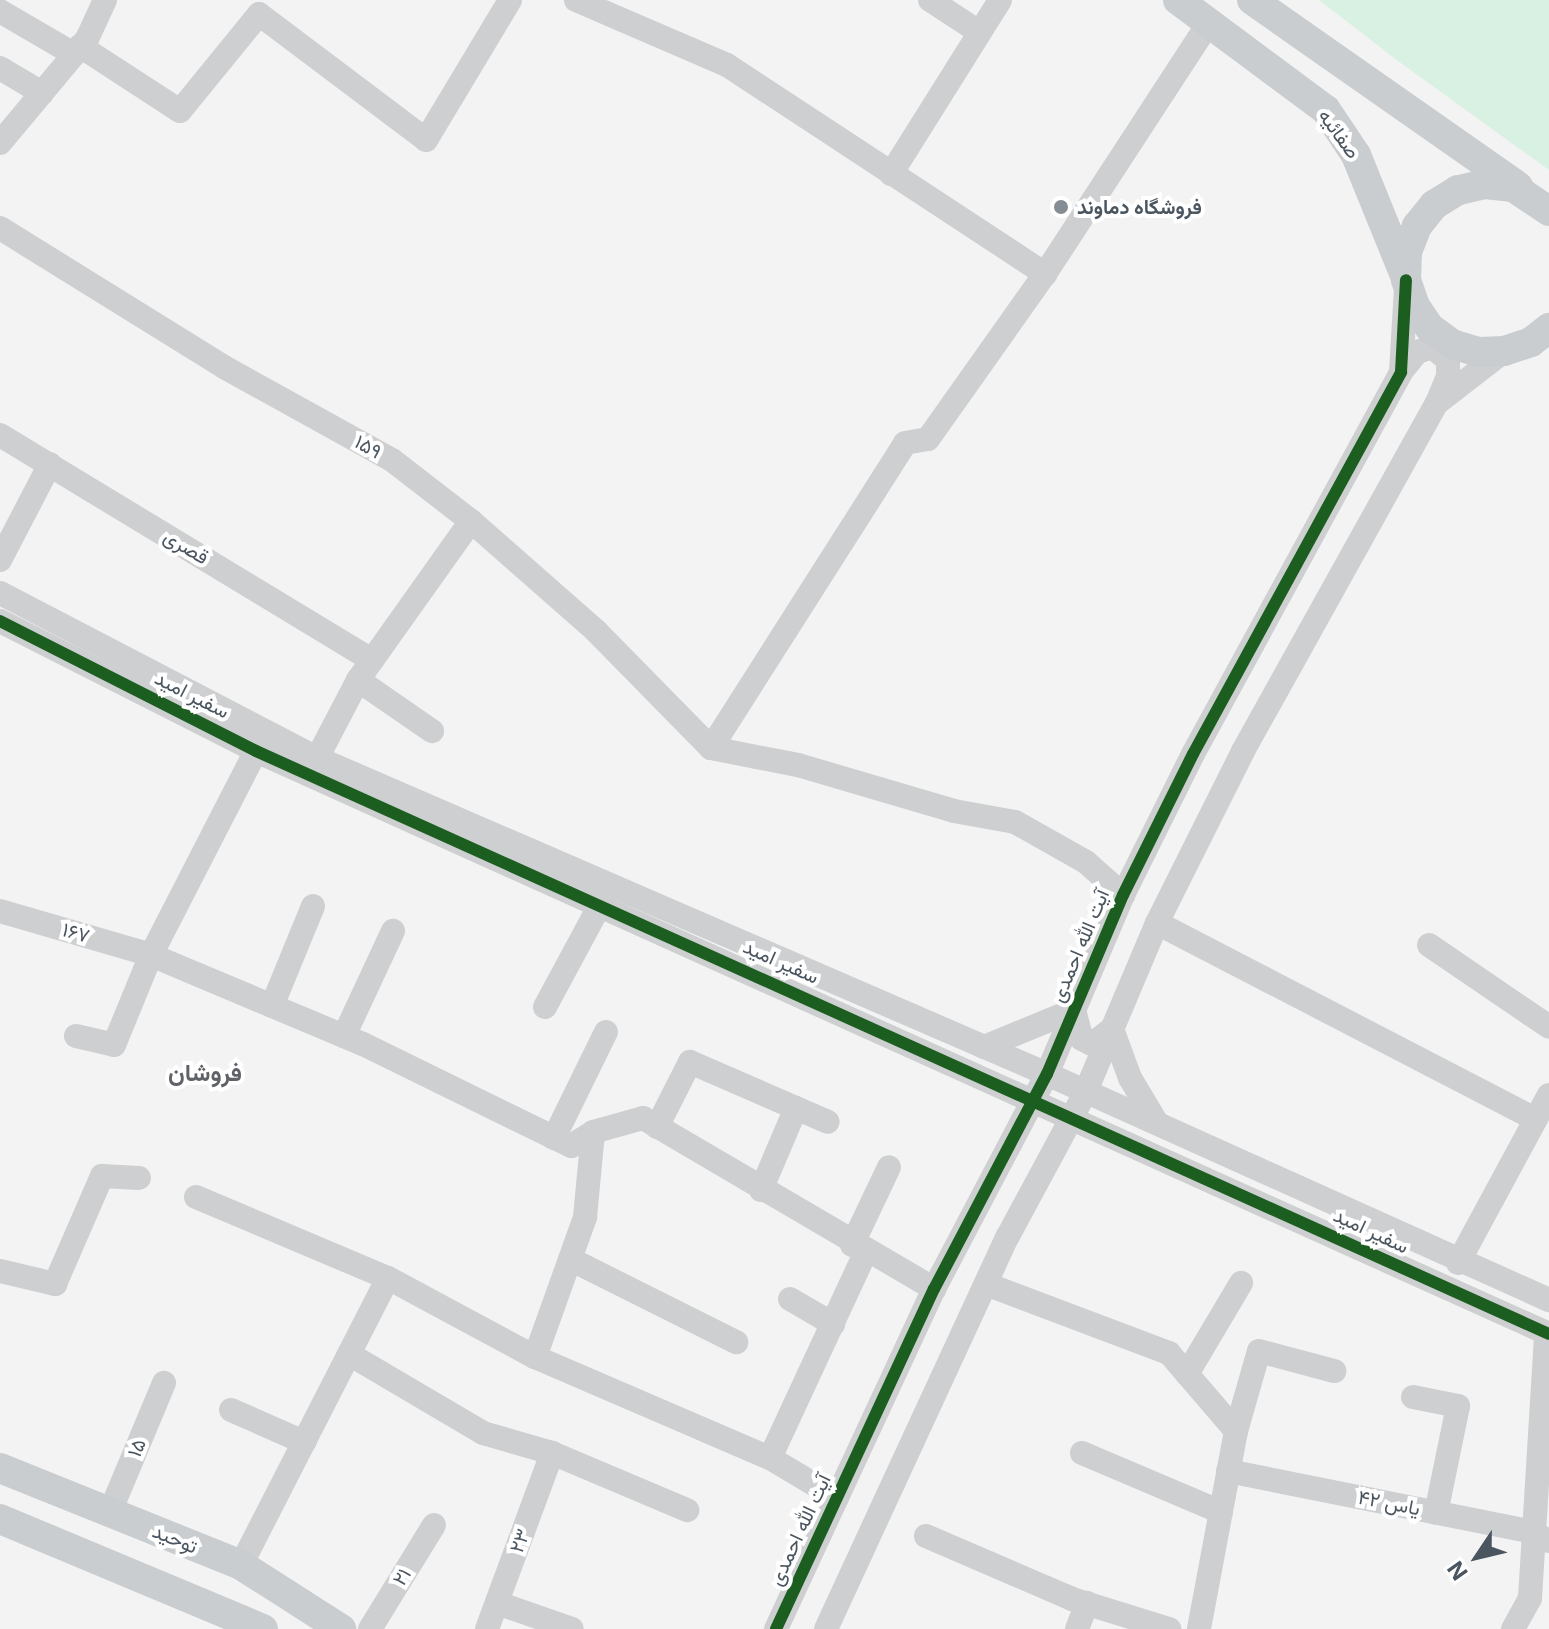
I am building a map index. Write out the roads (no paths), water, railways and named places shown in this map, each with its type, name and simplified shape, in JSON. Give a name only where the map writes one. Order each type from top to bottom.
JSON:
[{"type":"main road","name":"صفائیه","points":[[1178,0],[1326,110],[1356,155],[1415,306],[1441,336],[1478,352],[1504,351]]},
{"type":"main road","points":[[1252,0],[1545,206]]},
{"type":"main road","points":[[1406,280],[1407,252],[1417,226],[1434,205],[1458,190],[1485,184],[1513,187],[1545,206]]},
{"type":"main road","points":[[1504,351],[1531,342],[1549,328]]},
{"type":"main road","points":[[1504,351],[1549,343]]},
{"type":"main road","name":"توحید","points":[[0,1468],[241,1565],[341,1629]]},
{"type":"main road","points":[[0,1519],[263,1629]]},
{"type":"street","points":[[0,143],[77,50],[105,0]]},
{"type":"street","points":[[0,11],[77,50],[180,111],[259,14],[426,140],[510,0]]},
{"type":"street","points":[[576,0],[727,65],[1045,274]]},
{"type":"street","points":[[930,0],[979,32]]},
{"type":"street","points":[[891,174],[1000,0]]},
{"type":"street","points":[[1123,895],[1086,862],[1015,822],[954,811],[798,765],[711,748],[905,443],[928,439],[1045,274],[1208,24]]},
{"type":"street","points":[[0,68],[42,93]]},
{"type":"street","name":"۱۵۹","points":[[0,228],[224,367],[392,460],[471,521],[596,631],[711,748]]},
{"type":"street","name":"آیت الله احمدی","points":[[776,1629],[934,1289],[1047,1074],[1123,895],[1193,754],[1401,372],[1406,280]]},
{"type":"street","points":[[826,1629],[1008,1236],[1086,1091],[1157,923],[1243,751],[1437,403],[1448,376],[1448,360],[1432,347],[1417,352],[1401,372]]},
{"type":"street","points":[[1437,403],[1504,351]]},
{"type":"street","name":"قصری","points":[[0,435],[50,464],[365,670],[432,731]]},
{"type":"street","points":[[0,560],[50,464]]},
{"type":"street","points":[[313,766],[365,670],[471,521]]},
{"type":"street","name":"سفیر امید","points":[[0,593],[261,742]]},
{"type":"street","name":"سفیر امید","points":[[0,621],[601,903],[1035,1098],[1547,1334]]},
{"type":"street","points":[[76,1036],[114,1045],[151,955],[261,742]]},
{"type":"street","name":"سفیر امید","points":[[313,766],[1047,1074],[1458,1263],[1549,1300]]},
{"type":"street","points":[[545,1007],[601,903]]},
{"type":"street","points":[[272,1006],[313,906]]},
{"type":"street","name":"۱۶۷","points":[[0,911],[151,955],[344,1036],[554,1138]]},
{"type":"street","points":[[1157,923],[1535,1119]]},
{"type":"street","points":[[344,1036],[393,931]]},
{"type":"street","points":[[1429,945],[1549,1027]]},
{"type":"street","points":[[984,1047],[1074,1010],[1082,1039],[1092,1044],[1112,1029]]},
{"type":"street","points":[[1112,1029],[1130,1078],[1167,1130],[1163,1157]]},
{"type":"street","points":[[606,1032],[554,1138],[571,1146],[593,1132],[643,1118],[859,1249],[934,1289]]},
{"type":"street","points":[[657,1127],[690,1062],[828,1122]]},
{"type":"street","points":[[1458,1263],[1549,1095]]},
{"type":"street","points":[[761,1190],[796,1108]]},
{"type":"street","points":[[535,1357],[585,1217],[593,1132]]},
{"type":"street","points":[[770,1458],[833,1324],[889,1167]]},
{"type":"street","points":[[0,1271],[55,1284],[102,1176],[139,1178]]},
{"type":"street","points":[[196,1197],[388,1278],[535,1357],[770,1458],[837,1498]]},
{"type":"street","points":[[967,1225],[977,1214],[993,1213],[1004,1219],[1008,1236]]},
{"type":"street","points":[[570,1259],[736,1342]]},
{"type":"street","points":[[241,1565],[388,1278]]},
{"type":"street","points":[[1187,1374],[1241,1283]]},
{"type":"street","points":[[986,1284],[1169,1353],[1236,1431]]},
{"type":"street","points":[[790,1299],[833,1324]]},
{"type":"street","points":[[1513,1629],[1530,1598],[1541,1536],[1547,1334]]},
{"type":"street","points":[[1199,1629],[1236,1431],[1259,1351],[1334,1371]]},
{"type":"street","points":[[349,1354],[483,1433],[552,1453],[687,1510]]},
{"type":"street","name":"۱۵","points":[[110,1512],[164,1383]]},
{"type":"street","points":[[1413,1397],[1458,1406],[1436,1513]]},
{"type":"street","points":[[231,1410],[304,1442]]},
{"type":"street","name":"۲۳","points":[[487,1629],[552,1453]]},
{"type":"street","points":[[1082,1453],[1221,1512]]},
{"type":"street","name":"یاس ۴۲","points":[[1228,1471],[1541,1536]]},
{"type":"street","name":"۲۱","points":[[370,1629],[434,1525]]},
{"type":"street","points":[[926,1536],[1087,1603],[1169,1629]]},
{"type":"street","points":[[497,1603],[572,1629]]},
{"type":"street","points":[[1077,1629],[1087,1603]]},
{"type":"place","name":"فروشگاه دماوند","points":[[1061,207]]},
{"type":"district","name":"فروشان","points":[[205,1073]]}]
